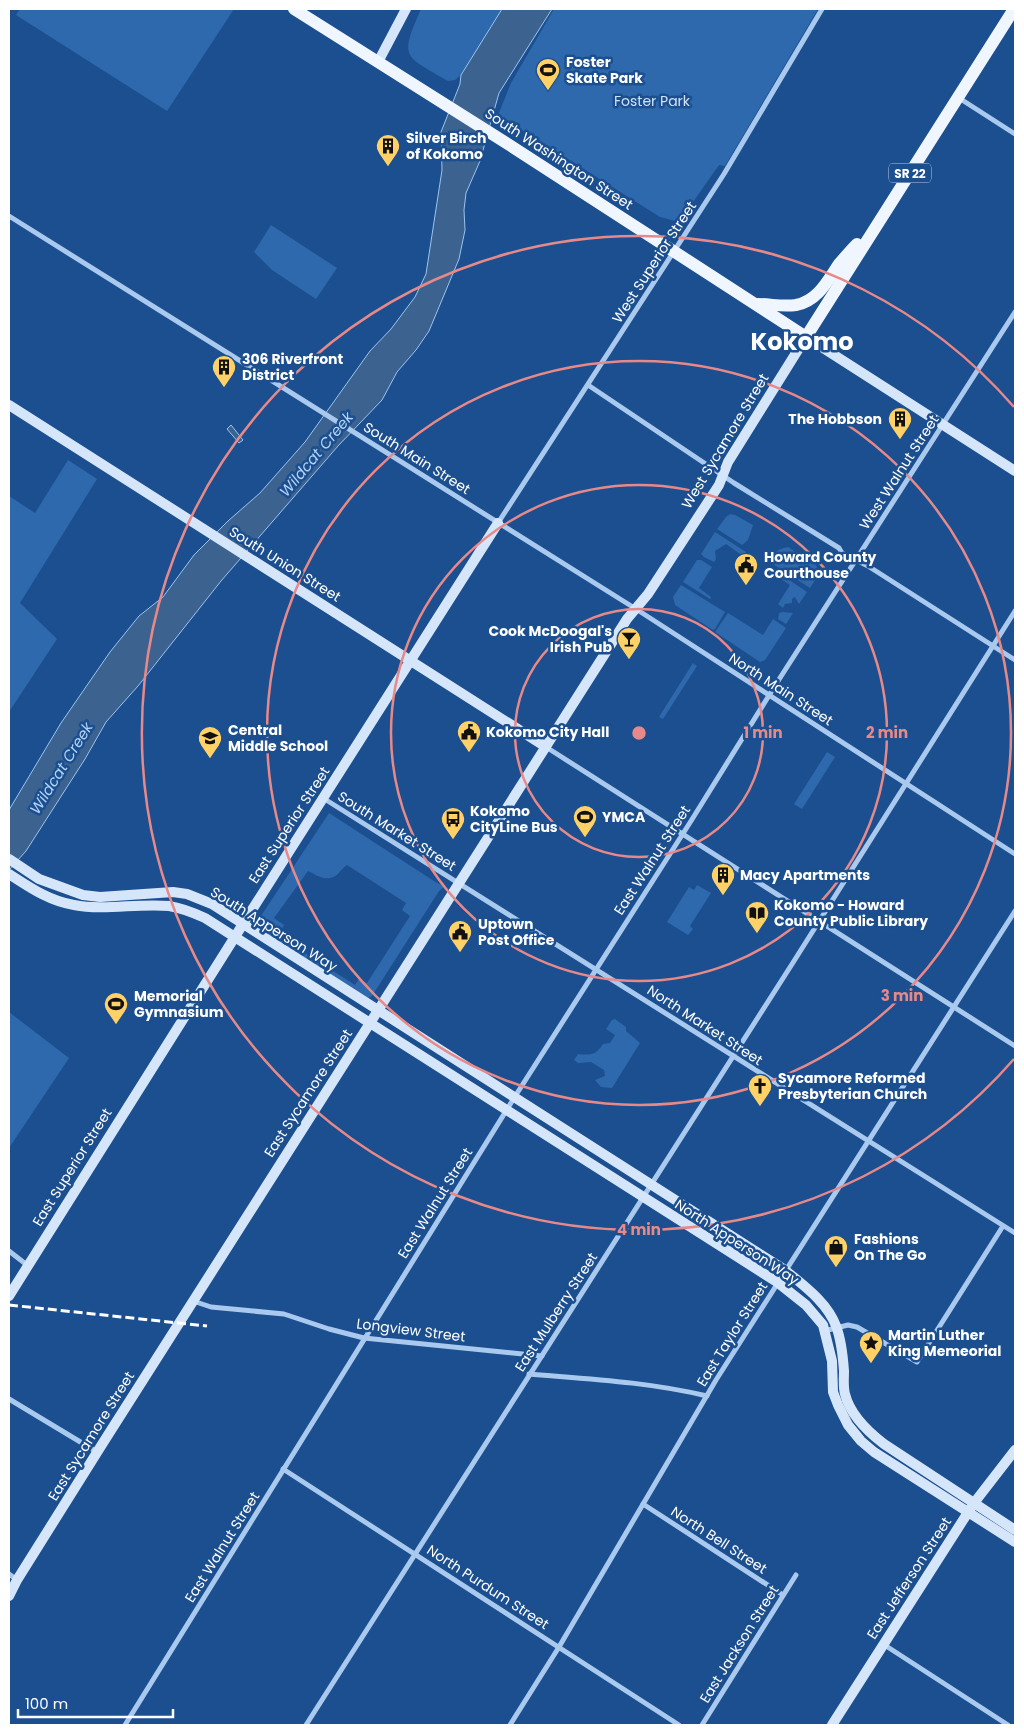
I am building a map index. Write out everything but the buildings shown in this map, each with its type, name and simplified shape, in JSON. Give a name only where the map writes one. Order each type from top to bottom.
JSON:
[{"type":"main road","name":"South Washington Street","points":[[294,9],[427,92],[806,337]]},
{"type":"main road","points":[[378,62],[406,9]]},
{"type":"main road","name":"West Sycamore Street","points":[[636,609],[648,594],[719,485],[722,474],[738,446],[1014,9]]},
{"type":"main road","points":[[755,304],[788,306],[802,304],[811,299],[822,288],[840,263],[881,218]]},
{"type":"main road","points":[[806,337],[1015,471]]},
{"type":"main road","name":"South Union Street","points":[[9,405],[546,747]]},
{"type":"main road","name":"East Superior Street","points":[[9,1296],[498,523]]},
{"type":"main road","name":"East Sycamore Street","points":[[9,1596],[13,1577],[97,1452],[458,883],[627,619],[636,609]]},
{"type":"main road","name":"South Apperson Way","points":[[9,859],[39,878],[88,896],[100,897],[172,892],[187,894],[212,904],[377,1010]]},
{"type":"main road","name":"South Apperson Way","points":[[9,874],[54,900],[74,906],[169,906],[205,918],[369,1023]]},
{"type":"main road","name":"North Apperson Way","points":[[377,1010],[785,1270],[814,1294],[837,1326],[844,1360],[845,1394],[855,1416],[861,1424],[867,1431],[1015,1542]]},
{"type":"main road","name":"North Apperson Way","points":[[369,1023],[777,1282],[806,1305],[823,1325],[832,1361],[833,1392],[848,1425],[861,1441],[874,1452],[971,1508],[1015,1530]]},
{"type":"main road","name":"East Jefferson Street","points":[[832,1725],[971,1508],[1015,1450]]},
{"type":"street","name":"West Superior Street","points":[[498,523],[724,174],[822,9]]},
{"type":"street","points":[[958,98],[1015,134]]},
{"type":"street","name":"South Main Street","points":[[9,216],[636,609]]},
{"type":"street","name":"West Walnut Street","points":[[769,695],[1015,312]]},
{"type":"street","points":[[588,385],[734,483],[839,548],[842,553],[857,559],[1015,660]]},
{"type":"street","name":"North Main Street","points":[[636,609],[1015,854]]},
{"type":"street","name":"East Mulberry Street","points":[[306,1725],[1015,612]]},
{"type":"street","name":"East Walnut Street","points":[[125,1725],[506,1110],[683,834],[769,695]]},
{"type":"street","points":[[546,747],[1015,1046]]},
{"type":"street","name":"South Market Street","points":[[323,798],[458,883]]},
{"type":"street","name":"North Market Street","points":[[458,883],[1015,1233]]},
{"type":"street","name":"East Taylor Street","points":[[510,1725],[559,1647],[707,1396],[777,1282],[1015,911]]},
{"type":"street","points":[[824,1331],[837,1326],[848,1325],[857,1327],[917,1362],[1004,1226]]},
{"type":"street","points":[[9,1251],[28,1265]]},
{"type":"street","name":"Longview Street","points":[[192,1300],[211,1308],[284,1314],[364,1338],[542,1356]]},
{"type":"street","points":[[529,1374],[618,1382],[681,1390],[707,1396]]},
{"type":"street","points":[[9,1399],[97,1452]]},
{"type":"street","name":"North Purdum Street","points":[[283,1469],[679,1725]]},
{"type":"street","name":"North Bell Street","points":[[643,1504],[783,1595]]},
{"type":"street","name":"East Jackson Street","points":[[702,1725],[796,1575]]},
{"type":"street","points":[[883,1644],[1008,1725]]},
{"type":"green space","points":[[20,9],[234,9],[167,111],[16,15]]},
{"type":"green space","points":[[421,9],[502,9],[461,75],[455,80],[448,81],[422,66],[410,54],[408,47],[410,38]]},
{"type":"green space","name":"Foster Park","points":[[554,9],[818,9],[725,166],[719,165],[679,222],[660,217],[498,115],[511,83]]},
{"type":"green space","points":[[271,225],[337,268],[316,299],[272,270],[254,252]]},
{"type":"green space","points":[[68,460],[97,479],[20,603],[57,639],[9,712],[9,496],[35,513]]},
{"type":"green space","points":[[730,514],[753,525],[748,540],[742,545],[717,529]]},
{"type":"green space","points":[[715,532],[746,552],[747,559],[726,544],[715,551],[716,559],[714,562],[704,557],[701,554]]},
{"type":"green space","points":[[788,547],[816,565],[818,574],[810,588],[773,564],[776,552]]},
{"type":"green space","points":[[697,560],[701,560],[712,567],[699,588],[711,597],[710,599],[683,582]]},
{"type":"green space","points":[[773,569],[807,592],[799,604],[795,597],[792,599],[792,603],[785,604],[783,608],[778,604],[790,585],[771,572]]},
{"type":"green space","points":[[681,585],[725,612],[715,629],[713,630],[675,605],[673,597]]},
{"type":"green space","points":[[728,613],[763,635],[773,619],[786,628],[765,660],[760,662],[715,632]]},
{"type":"green space","points":[[779,613],[793,613],[786,624],[778,619]]},
{"type":"green space","points":[[693,663],[697,666],[663,719],[659,717]]},
{"type":"green space","points":[[827,752],[835,757],[802,809],[794,804]]},
{"type":"green space","points":[[329,813],[437,883],[445,886],[439,891],[372,996],[367,999],[255,925]],"holes":[[[347,865],[406,903],[402,910],[410,916],[367,983],[359,979],[355,985],[278,936],[284,925],[274,918],[308,871],[323,878],[330,878],[338,874]]]},
{"type":"green space","points":[[697,885],[711,893],[690,926],[693,929],[688,935],[667,922],[689,887],[694,890]]},
{"type":"green space","points":[[9,1012],[69,1058],[9,1148]]},
{"type":"green space","points":[[615,1019],[626,1027],[626,1031],[640,1043],[612,1088],[601,1087],[595,1080],[605,1076],[604,1070],[591,1062],[578,1063],[574,1060],[578,1054],[592,1054],[598,1051],[603,1044],[610,1043],[615,1035],[606,1029],[612,1020]]},
{"type":"water","name":"Wildcat Creek","points":[[502,9],[552,9],[499,93],[480,161],[466,193],[464,210],[465,230],[459,259],[429,331],[397,372],[382,400],[338,446],[221,581],[138,686],[106,722],[85,759],[26,851],[9,870],[9,810],[61,723],[110,652],[139,616],[163,597],[194,555],[228,521],[260,493],[305,442],[370,351],[391,329],[415,297],[426,274],[442,170],[441,132],[460,84],[461,75]]},
{"type":"water","points":[[231,425],[243,440],[239,443],[227,429]]},
{"type":"railway","points":[[9,1305],[207,1326]]},
{"type":"place","name":"Foster Skate Park","points":[[548,91]]},
{"type":"place","name":"Silver Birch of Kokomo","points":[[388,167]]},
{"type":"place","name":"306 Riverfront District","points":[[224,388]]},
{"type":"place","name":"The Hobbson","points":[[900,440]]},
{"type":"place","name":"Howard County Courthouse","points":[[746,586]]},
{"type":"place","name":"Cook McDoogal's Irish Pub","points":[[629,660]]},
{"type":"place","name":"Kokomo City Hall","points":[[469,753]]},
{"type":"place","name":"Central Middle School","points":[[210,759]]},
{"type":"place","name":"YMCA","points":[[585,838]]},
{"type":"place","name":"Kokomo CityLine Bus","points":[[453,840]]},
{"type":"place","name":"Macy Apartments","points":[[723,896]]},
{"type":"place","name":"Kokomo - Howard County Public Library","points":[[757,934]]},
{"type":"place","name":"Uptown Post Office","points":[[460,953]]},
{"type":"place","name":"Memorial Gymnasium","points":[[116,1025]]},
{"type":"place","name":"Sycamore Reformed Presbyterian Church","points":[[760,1107]]},
{"type":"place","name":"Fashions On The Go","points":[[836,1268]]},
{"type":"place","name":"Martin Luther King Memeorial","points":[[871,1364]]},
{"type":"district","name":"Kokomo","points":[[802,341]]}]
